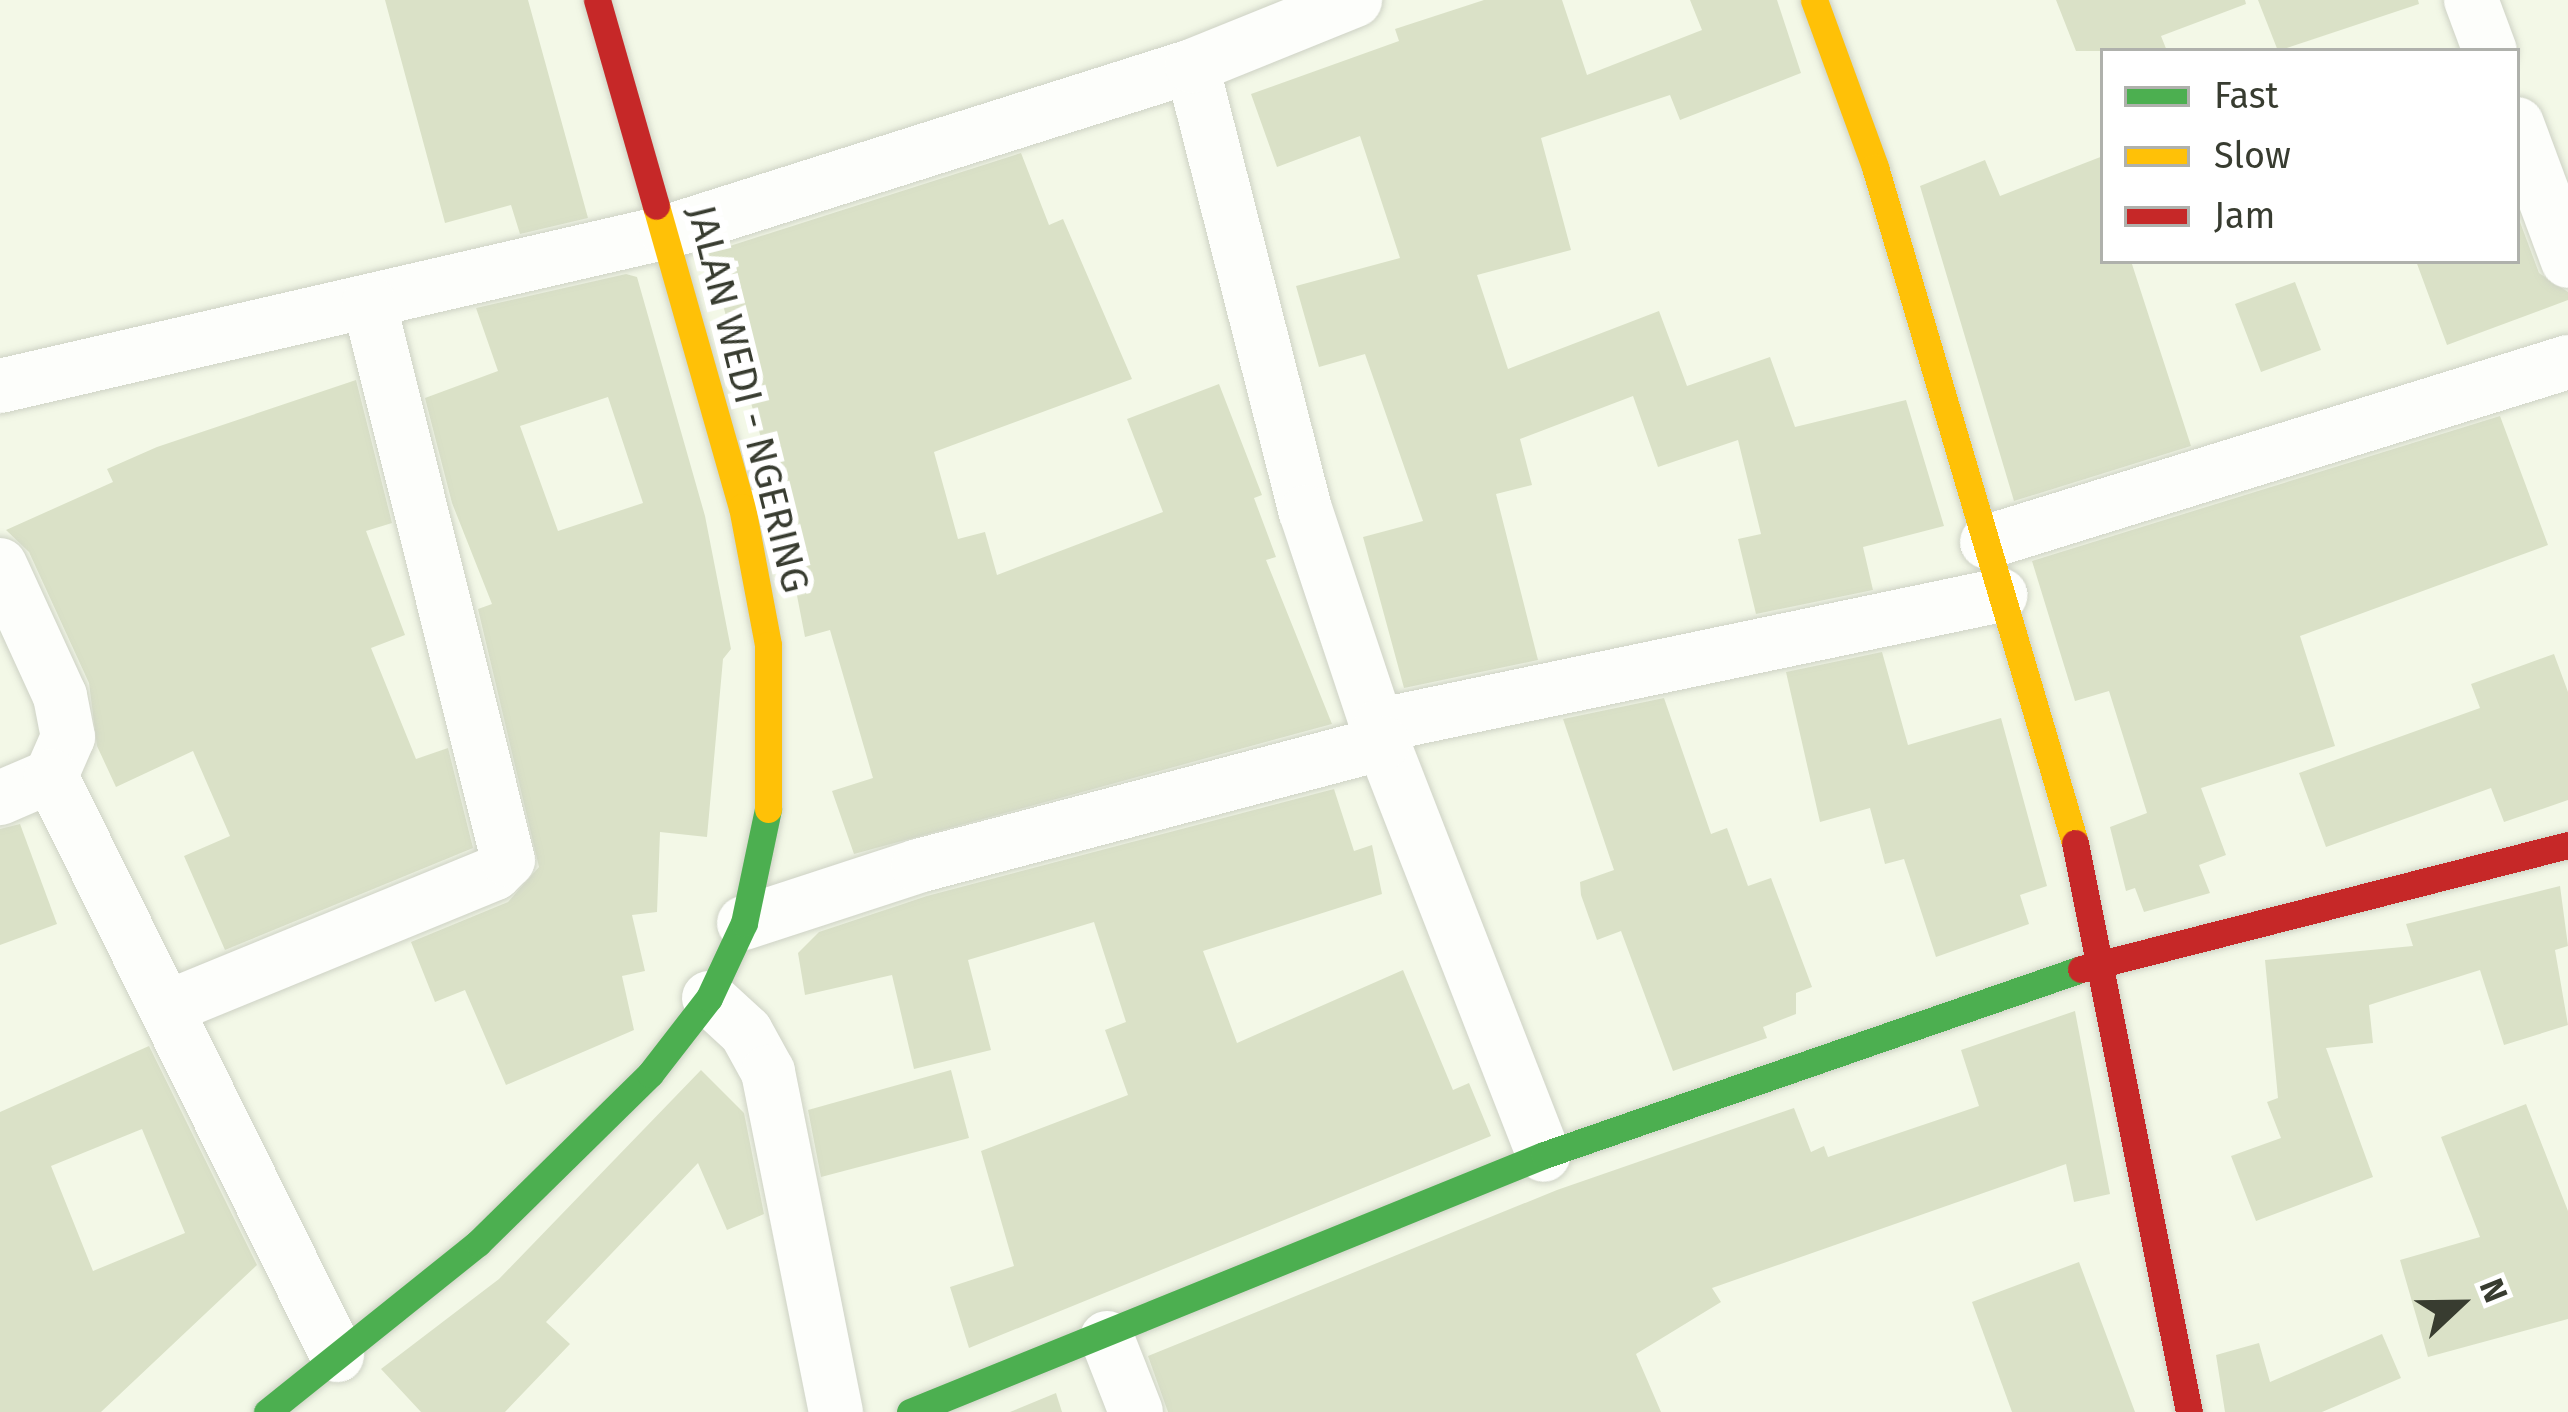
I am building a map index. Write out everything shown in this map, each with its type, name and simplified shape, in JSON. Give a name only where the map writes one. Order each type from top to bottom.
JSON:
[{"type":"street","name":"JALAN WEDI - NGERING","points":[[280,1407],[337,1355],[478,1244],[604,1125],[710,998],[744,923],[771,781],[768,645],[742,507],[597,0]]},
{"type":"street","points":[[0,386],[667,232],[1192,66],[1355,0]]},
{"type":"street","points":[[1814,0],[1875,167],[2059,776],[2104,961],[2189,1412]]},
{"type":"street","points":[[2471,0],[2489,48]]},
{"type":"street","points":[[1192,66],[1306,512],[1382,734],[1544,1155]]},
{"type":"street","points":[[2520,132],[2568,261]]},
{"type":"street","points":[[171,1006],[495,873],[508,860],[369,302]]},
{"type":"street","points":[[1988,542],[2568,362]]},
{"type":"street","points":[[0,566],[60,696],[68,737],[51,776],[0,798]]},
{"type":"street","points":[[744,923],[918,866],[1382,734],[2002,595]]},
{"type":"street","points":[[51,776],[171,1006],[337,1355]]},
{"type":"street","points":[[910,1412],[1107,1338],[1544,1155],[2104,961],[2568,845]]},
{"type":"street","points":[[710,998],[746,1032],[768,1072],[836,1412]]},
{"type":"street","points":[[1107,1338],[1136,1412]]},
{"type":"building","points":[[385,0],[528,0],[588,218],[520,234],[511,205],[445,223]]},
{"type":"building","points":[[1484,0],[1562,0],[1587,75],[1702,30],[1690,0],[1777,0],[1801,73],[1680,120],[1670,95],[1541,138],[1571,250],[1477,275],[1508,369],[1659,311],[1687,386],[1770,357],[1795,427],[1906,400],[1944,526],[1863,547],[1873,590],[1756,614],[1738,539],[1761,534],[1738,440],[1658,467],[1633,396],[1520,439],[1532,485],[1496,494],[1538,660],[1404,688],[1363,537],[1423,521],[1365,354],[1319,367],[1296,286],[1400,258],[1360,136],[1277,167],[1251,94],[1399,41],[1395,29]]},
{"type":"building","points":[[2056,0],[2245,0],[2246,4],[2161,36],[2166,48],[2076,51]]},
{"type":"building","points":[[2258,0],[2418,0],[2419,4],[2277,48]]},
{"type":"building","points":[[1021,153],[1049,225],[1063,219],[1132,379],[934,452],[958,539],[985,532],[997,575],[1163,512],[1127,419],[1219,384],[1262,495],[1254,498],[1276,557],[1266,560],[1332,724],[854,854],[832,791],[873,778],[830,630],[805,637],[778,497],[708,253]]},
{"type":"building","points":[[2100,157],[2100,264],[2132,264],[2191,446],[2014,501],[1920,186],[1985,160],[2000,196]]},
{"type":"building","points":[[2520,222],[2539,273],[2568,292],[2568,300],[2447,345],[2417,264],[2520,264]]},
{"type":"building","points":[[626,274],[637,277],[705,516],[731,649],[723,659],[707,837],[660,832],[657,912],[632,915],[645,971],[622,976],[634,1030],[506,1085],[465,990],[435,1002],[411,942],[508,902],[539,867],[478,609],[492,604],[452,503],[425,398],[498,371],[476,308]],"holes":[[[608,397],[643,503],[558,531],[520,426]]]},
{"type":"building","points":[[2295,282],[2321,350],[2261,372],[2235,304]]},
{"type":"building","points":[[356,380],[392,523],[366,531],[405,635],[371,648],[416,759],[448,748],[473,848],[225,950],[184,856],[230,836],[193,751],[116,787],[97,746],[89,683],[29,552],[6,530],[113,482],[107,469],[157,447]]},
{"type":"building","points":[[2500,416],[2548,545],[2300,636],[2335,746],[2201,788],[2226,855],[2199,865],[2210,893],[2144,912],[2135,888],[2126,891],[2110,827],[2147,813],[2109,691],[2075,701],[2032,561]]},
{"type":"building","points":[[1882,652],[1908,745],[2001,718],[2047,886],[2020,895],[2029,924],[1936,957],[1904,859],[1885,864],[1870,808],[1820,822],[1786,672]]},
{"type":"building","points":[[2554,654],[2568,692],[2568,800],[2504,822],[2491,788],[2326,847],[2299,773],[2480,708],[2471,684]]},
{"type":"building","points":[[1664,698],[1711,834],[1727,828],[1748,886],[1771,878],[1812,987],[1796,993],[1796,1014],[1763,1027],[1767,1038],[1673,1071],[1621,931],[1597,940],[1581,895],[1580,882],[1614,870],[1563,719]]},
{"type":"building","points":[[1334,789],[1354,851],[1372,845],[1382,894],[1203,951],[1237,1043],[1403,970],[1453,1090],[1469,1083],[1491,1136],[969,1348],[950,1287],[1014,1266],[981,1151],[1128,1095],[1105,1030],[1126,1022],[1094,922],[968,960],[991,1050],[914,1069],[892,975],[805,995],[798,953],[819,932],[927,896]]},
{"type":"building","points":[[20,824],[57,924],[0,945],[0,829]]},
{"type":"building","points":[[2560,886],[2568,946],[2555,950],[2568,1025],[2504,1045],[2480,970],[2369,1005],[2373,1043],[2326,1048],[2373,1177],[2256,1221],[2231,1156],[2281,1138],[2267,1102],[2278,1098],[2265,960],[2413,946],[2406,924]]},
{"type":"building","points":[[2075,1011],[2110,1194],[2074,1202],[2066,1164],[1712,1288],[1721,1302],[1636,1354],[1661,1412],[1168,1412],[1148,1356],[1557,1190],[1794,1108],[1811,1152],[1824,1146],[1828,1157],[1979,1106],[1961,1050]]},
{"type":"building","points":[[149,1046],[257,1265],[101,1412],[0,1412],[0,1112]],"holes":[[[142,1129],[185,1233],[93,1271],[51,1166]]]},
{"type":"building","points":[[701,1070],[744,1113],[764,1214],[727,1230],[698,1163],[546,1322],[570,1344],[505,1412],[421,1412],[381,1369],[499,1279]]},
{"type":"building","points":[[951,1070],[969,1138],[821,1177],[808,1110]]},
{"type":"building","points":[[2526,1104],[2568,1211],[2568,1319],[2428,1357],[2400,1260],[2480,1237],[2441,1137]]},
{"type":"building","points":[[2079,1262],[2135,1412],[2012,1412],[1972,1302]]},
{"type":"building","points":[[2382,1334],[2401,1378],[2322,1412],[2225,1412],[2216,1355],[2259,1343],[2270,1382]]},
{"type":"building","points":[[1056,1393],[1062,1412],[1010,1412]]},
{"type":"traffic: fast","points":[[267,1412],[478,1243],[650,1074],[709,998],[744,923],[768,809]]},
{"type":"traffic: fast","points":[[910,1412],[1544,1155],[2081,969]]},
{"type":"traffic: slow","points":[[1814,0],[1875,167],[2075,843]]},
{"type":"traffic: slow","points":[[656,206],[742,507],[768,645],[768,809]]},
{"type":"traffic: jam","points":[[597,0],[656,206]]},
{"type":"traffic: jam","points":[[2075,843],[2189,1412]]},
{"type":"traffic: jam","points":[[2081,969],[2568,845]]}]
